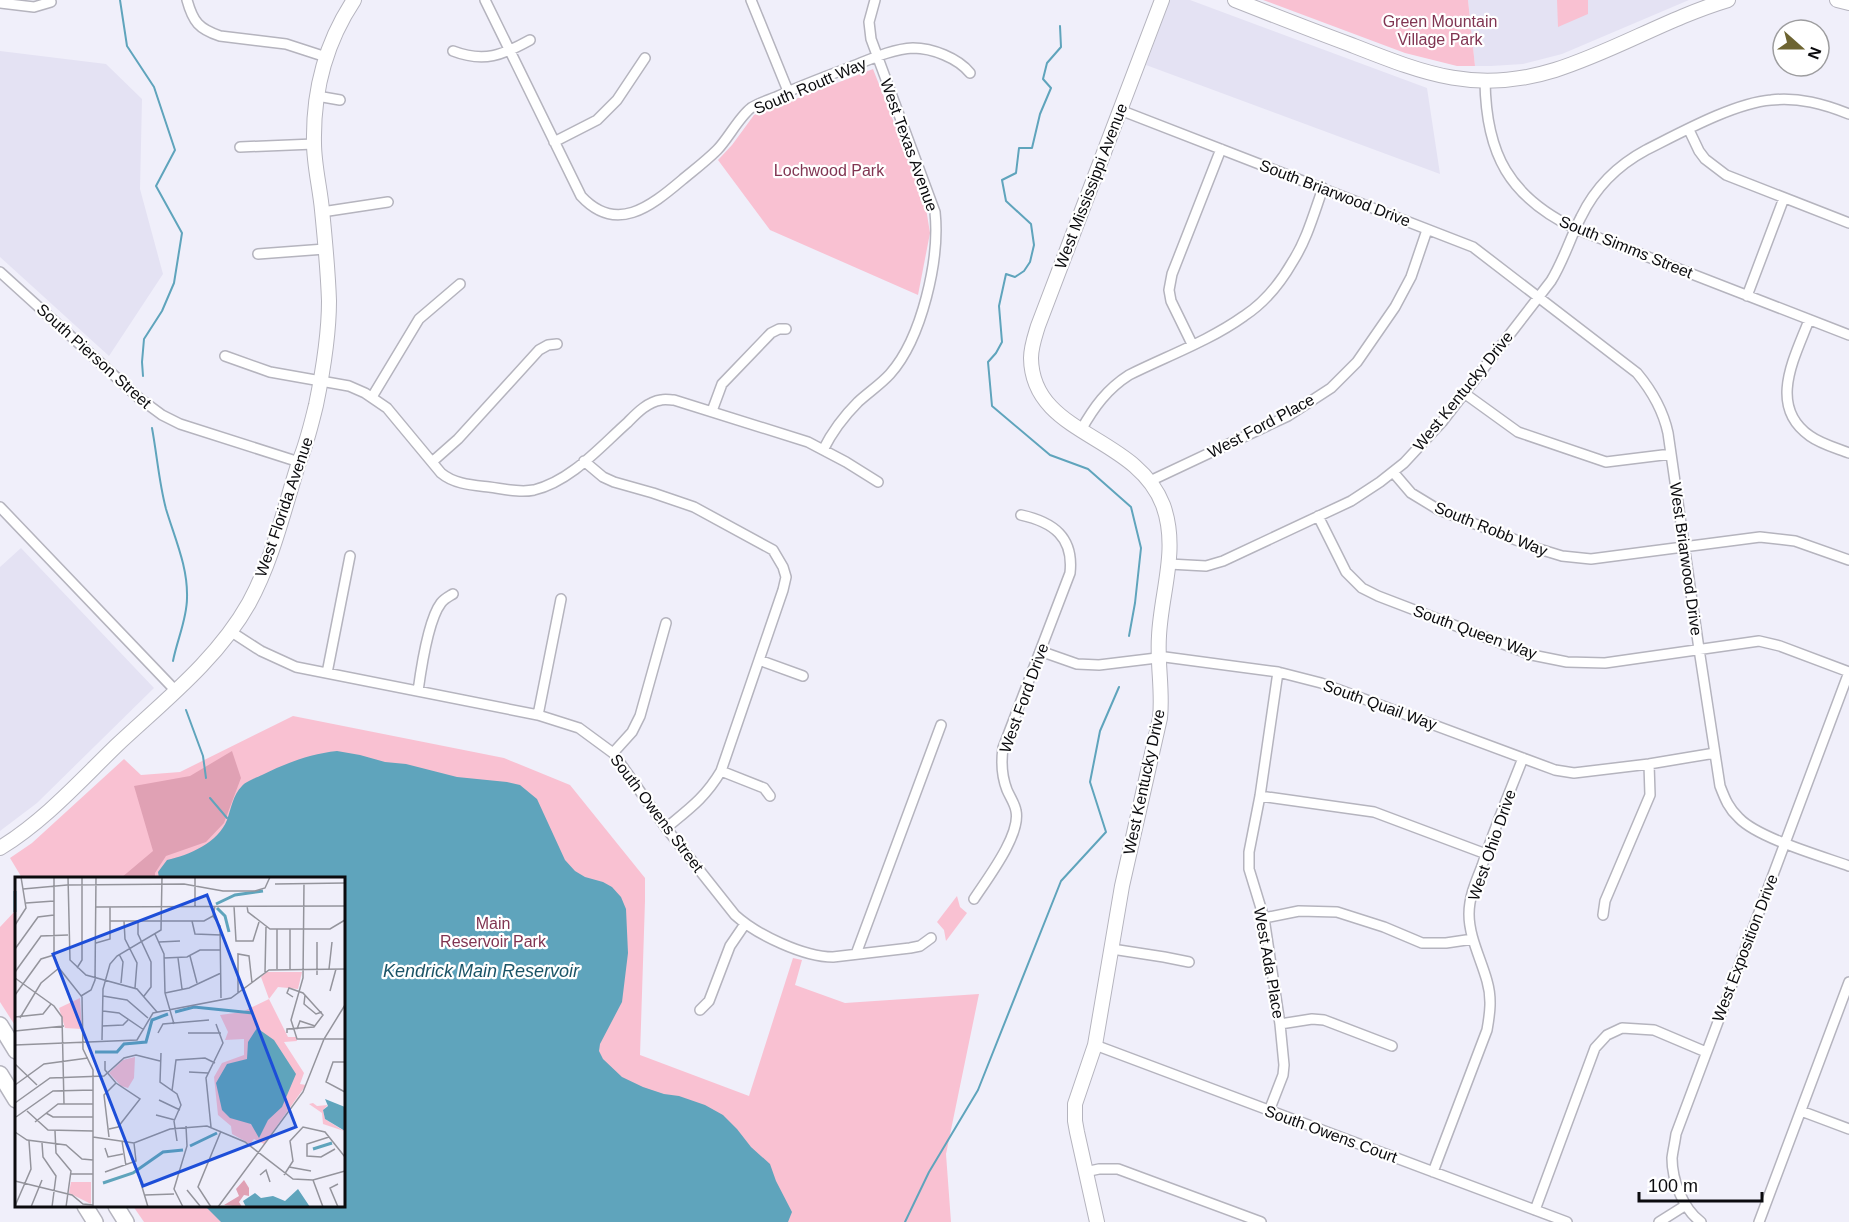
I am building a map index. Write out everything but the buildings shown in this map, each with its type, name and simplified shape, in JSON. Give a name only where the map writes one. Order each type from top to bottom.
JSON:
[{"type":"main road","points":[[0,1025],[15,1049]]},
{"type":"main road","points":[[0,1074],[15,1098]]},
{"type":"main road","points":[[86,1207],[95,1222]]},
{"type":"main road","points":[[117,1207],[126,1222]]},
{"type":"street","points":[[188,0],[194,20],[200,27],[211,33],[286,44],[326,57]]},
{"type":"street","name":"West Florida Avenue","points":[[0,848],[39,820],[204,662],[230,631],[248,604],[266,568],[299,462],[307,445],[321,380],[327,340],[329,301],[314,144],[317,96],[326,57],[339,25],[354,0]]},
{"type":"street","name":"South Routt Way","points":[[485,0],[581,196],[590,206],[608,215],[630,214],[664,195],[717,150],[751,108],[788,91],[903,49],[922,49],[956,61],[970,73]]},
{"type":"street","points":[[751,0],[788,91]]},
{"type":"street","name":"West Texas Avenue","points":[[823,450],[839,423],[900,362],[921,315],[936,244],[935,212],[871,39],[869,22],[875,0]]},
{"type":"street","name":"West Mississippi Avenue","points":[[1081,430],[1048,405],[1033,375],[1032,349],[1038,326],[1162,0]]},
{"type":"street","points":[[1235,0],[1418,70],[1447,78],[1485,81],[1522,78],[1563,68],[1679,18],[1728,0]]},
{"type":"street","points":[[1839,0],[1849,3]]},
{"type":"street","points":[[0,3],[34,7],[51,2]]},
{"type":"street","points":[[453,51],[478,58],[510,51],[530,40]]},
{"type":"street","points":[[554,142],[597,120],[617,100],[645,58]]},
{"type":"street","name":"South Simms Street","points":[[1485,81],[1488,125],[1496,150],[1506,171],[1521,192],[1540,210],[1576,229],[1849,335]]},
{"type":"street","points":[[317,96],[340,100]]},
{"type":"street","name":"West Kentucky Drive","points":[[1097,1222],[1074,1112],[1077,1096],[1095,1045],[1122,886],[1160,718],[1159,633],[1169,564],[1198,566],[1214,564],[1351,501],[1393,472],[1427,439],[1538,297],[1561,265],[1588,205],[1614,172],[1633,157],[1738,109],[1772,100],[1790,99],[1820,104],[1849,114]]},
{"type":"street","name":"South Briarwood Drive","points":[[1120,110],[1457,240],[1480,252],[1538,297]]},
{"type":"street","points":[[1689,130],[1699,151],[1718,170],[1734,179],[1849,223]]},
{"type":"street","points":[[240,147],[314,144]]},
{"type":"street","points":[[1192,344],[1171,301],[1169,290],[1172,274],[1221,149]]},
{"type":"street","points":[[1169,564],[1168,524],[1162,504],[1150,482],[1124,456],[1081,430],[1094,407],[1119,381],[1224,329],[1246,315],[1268,295],[1282,279],[1303,243],[1323,188]]},
{"type":"street","points":[[1747,296],[1784,198]]},
{"type":"street","points":[[322,212],[388,202]]},
{"type":"street","name":"West Ford Place","points":[[1150,482],[1287,416],[1332,388],[1357,362],[1395,307],[1411,277],[1427,230]]},
{"type":"street","points":[[258,254],[325,249]]},
{"type":"street","name":"South Pierson Street","points":[[0,272],[131,391],[162,415],[189,428],[299,462]]},
{"type":"street","points":[[372,397],[419,319],[460,284]]},
{"type":"street","name":"West Briarwood Drive","points":[[1538,297],[1630,367],[1643,380],[1662,412],[1668,433],[1720,786],[1731,809],[1741,820],[1755,830],[1785,842]]},
{"type":"street","points":[[1809,320],[1788,376],[1786,397],[1789,408],[1798,424],[1811,437],[1849,453]]},
{"type":"street","points":[[712,411],[722,384],[771,333],[779,329],[786,329]]},
{"type":"street","points":[[432,462],[458,440],[539,350],[548,345],[557,344]]},
{"type":"street","points":[[225,356],[270,372],[349,386],[372,397],[387,408],[448,479],[462,483],[518,491],[546,486],[561,479],[643,408],[659,400],[674,400],[808,442],[878,482]]},
{"type":"street","points":[[1464,393],[1518,432],[1606,462],[1671,454]]},
{"type":"street","points":[[584,461],[603,477],[694,507],[773,550],[786,577],[721,771],[700,801],[666,828]]},
{"type":"street","name":"South Robb Way","points":[[1393,472],[1411,493],[1439,510],[1562,556],[1591,559],[1748,537],[1795,541],[1849,560]]},
{"type":"street","points":[[0,507],[176,690]]},
{"type":"street","name":"West Ford Drive","points":[[974,899],[1015,829],[1016,809],[1003,778],[1001,758],[1003,748],[1070,573],[1071,562],[1064,539],[1057,531],[1038,519],[1021,515]]},
{"type":"street","name":"South Queen Way","points":[[1318,516],[1346,572],[1362,588],[1378,597],[1532,655],[1567,662],[1605,663],[1759,641],[1849,672]]},
{"type":"street","points":[[327,673],[350,556]]},
{"type":"street","points":[[418,691],[429,635],[437,609],[443,600],[453,594]]},
{"type":"street","points":[[538,715],[561,599]]},
{"type":"street","points":[[613,753],[632,732],[640,716],[666,623]]},
{"type":"street","name":"South Owens Street","points":[[230,631],[261,651],[296,667],[538,715],[579,728],[613,753],[666,828],[735,915],[745,924],[777,941],[822,956],[833,957],[920,946],[931,938]]},
{"type":"street","name":"South Quail Way","points":[[1040,651],[1077,664],[1099,665],[1172,657],[1278,672],[1321,683],[1555,770],[1574,772],[1649,764],[1715,753]]},
{"type":"street","points":[[759,660],[803,676]]},
{"type":"street","name":"West Ada Place","points":[[1269,1111],[1283,1075],[1284,1065],[1264,918],[1249,869],[1249,852],[1260,796],[1278,672]]},
{"type":"street","name":"West Exposition Drive","points":[[1701,1222],[1686,1205],[1678,1191],[1672,1157],[1677,1134],[1849,672]]},
{"type":"street","points":[[856,954],[941,725]]},
{"type":"street","name":"West Ohio Drive","points":[[1433,1172],[1487,1030],[1491,1010],[1487,981],[1473,939],[1469,915],[1473,892],[1486,854],[1523,758]]},
{"type":"street","points":[[1603,915],[1605,901],[1650,795],[1649,764]]},
{"type":"street","points":[[721,771],[764,788],[770,796]]},
{"type":"street","points":[[1260,796],[1374,812],[1486,854]]},
{"type":"street","points":[[1785,842],[1849,866]]},
{"type":"street","points":[[1264,918],[1299,911],[1337,912],[1384,927],[1422,943],[1446,943],[1473,939]]},
{"type":"street","points":[[700,1010],[709,1001],[726,956],[745,924]]},
{"type":"street","points":[[1112,949],[1189,963]]},
{"type":"street","points":[[1759,1222],[1849,982]]},
{"type":"street","points":[[1280,1024],[1312,1019],[1324,1020],[1392,1046]]},
{"type":"street","points":[[1535,1210],[1595,1048],[1607,1035],[1622,1028],[1654,1030],[1707,1052]]},
{"type":"street","name":"South Owens Court","points":[[1095,1045],[1567,1222]]},
{"type":"street","points":[[1801,1111],[1849,1129]]},
{"type":"street","points":[[1086,1172],[1099,1168],[1118,1169],[1261,1222]]},
{"type":"street","points":[[1659,1222],[1686,1205]]},
{"type":"shaded area","points":[[1170,0],[1190,0],[1427,88],[1440,174],[1146,65]]},
{"type":"shaded area","points":[[1468,0],[1689,0],[1562,54],[1523,64],[1475,66]]},
{"type":"shaded area","points":[[0,51],[106,64],[142,99],[140,189],[163,274],[109,356],[0,257]]},
{"type":"shaded area","points":[[21,548],[154,688],[37,803],[0,831],[0,567]]},
{"type":"shaded area","points":[[232,751],[241,778],[224,823],[206,842],[166,856],[155,873],[155,877],[122,877],[153,851],[134,786],[190,776]]},
{"type":"green space","name":"Green Mountain Village Park","points":[[1263,0],[1468,0],[1475,66],[1457,66],[1405,53]]},
{"type":"green space","points":[[1557,0],[1588,0],[1588,14],[1558,27]]},
{"type":"green space","name":"Lochwood Park","points":[[873,69],[925,202],[930,233],[918,295],[770,230],[718,160],[754,115]]},
{"type":"green space","name":"Kendrick Main Reservoir","points":[[293,716],[504,758],[570,785],[645,878],[640,1055],[749,1096],[793,958],[802,960],[795,985],[845,1003],[979,994],[946,1154],[951,1222],[144,1222],[134,1207],[345,1207],[345,877],[21,877],[10,858],[32,843],[124,759],[141,775],[180,772]]},
{"type":"green space","points":[[957,896],[960,907],[967,913],[946,941],[944,930],[937,922]]},
{"type":"green space","points":[[15,911],[15,1025],[0,1002],[0,927]]},
{"type":"water","name":"Kendrick Main Reservoir","points":[[337,751],[385,762],[406,764],[457,777],[507,782],[520,785],[537,799],[565,860],[575,871],[585,877],[612,887],[621,897],[626,909],[628,953],[622,1002],[600,1044],[599,1051],[603,1059],[622,1077],[643,1087],[705,1105],[723,1115],[751,1147],[770,1164],[792,1212],[788,1222],[221,1222],[206,1207],[345,1207],[345,877],[159,877],[158,872],[167,860],[202,847],[217,835],[227,820],[236,794],[246,783],[280,767],[317,754]]},
{"type":"waterway","points":[[120,0],[127,46],[154,87],[175,150],[156,186],[182,233],[174,283],[162,311],[144,339],[143,376]]},
{"type":"waterway","points":[[1060,26],[1061,47],[1047,63],[1043,79],[1051,88],[1040,114],[1032,148],[1019,148],[1016,173],[1002,180],[1006,201],[1031,224],[1034,245],[1030,262],[1024,271],[1015,277],[1006,274],[999,306],[1002,342],[988,362],[992,406],[1050,455],[1088,469],[1131,507],[1141,548],[1129,636]]},
{"type":"waterway","points":[[152,428],[166,509],[183,564],[187,587],[185,614],[173,661]]},
{"type":"waterway","points":[[905,1222],[929,1172],[978,1090],[1061,881],[1106,832],[1090,782],[1100,731],[1119,687]]},
{"type":"waterway","points":[[186,710],[203,756],[206,778]]},
{"type":"waterway","points":[[210,798],[227,818]]},
{"type":"park label","name":"Main Reservoir Park","points":[[493,932]]}]
